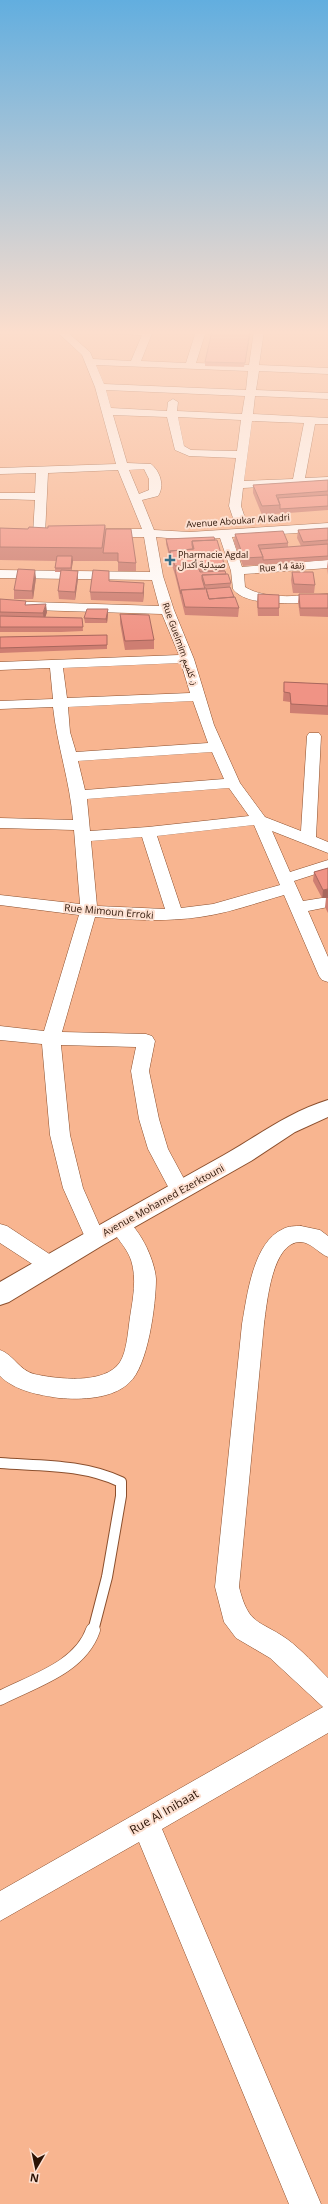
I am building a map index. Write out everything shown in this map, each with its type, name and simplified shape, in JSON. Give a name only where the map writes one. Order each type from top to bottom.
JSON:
[{"type":"street","name":"Rue Guelmim ز. كلميم","points":[[113,434],[122,466],[149,533],[157,576],[167,610],[187,659],[207,725],[233,783],[259,820],[297,908],[325,960],[328,976]]},
{"type":"street","points":[[176,434],[179,448],[188,453],[241,455]]},
{"type":"street","points":[[240,521],[235,506],[239,485],[244,434]]},
{"type":"street","points":[[298,482],[307,434]]},
{"type":"street","points":[[0,471],[147,466],[154,474],[156,490],[154,494],[134,498]]},
{"type":"street","points":[[39,534],[42,470]]},
{"type":"street","points":[[239,485],[328,480]]},
{"type":"street","points":[[0,496],[40,496]]},
{"type":"street","name":"Avenue Aboukar Al Kadri","points":[[149,533],[178,525],[328,516]]},
{"type":"street","name":"Avenue Aboukar Al Kadri","points":[[94,533],[149,533],[180,536],[328,527]]},
{"type":"street","points":[[24,534],[55,534]]},
{"type":"street","points":[[225,534],[237,571],[239,589],[246,595],[259,598],[328,598]]},
{"type":"street","name":"Rue 14 زنقة","points":[[237,571],[328,564]]},
{"type":"street","points":[[0,574],[157,576]]},
{"type":"street","points":[[0,604],[167,610]]},
{"type":"street","points":[[0,666],[187,659]]},
{"type":"street","points":[[56,663],[63,732],[79,795],[89,910],[51,1038],[60,1135],[73,1188],[95,1238]]},
{"type":"street","points":[[0,705],[199,697]]},
{"type":"street","points":[[308,839],[314,736]]},
{"type":"street","points":[[70,757],[218,747]]},
{"type":"street","points":[[79,795],[233,783]]},
{"type":"street","points":[[0,822],[83,830],[148,832],[259,820],[328,848]]},
{"type":"street","points":[[148,832],[176,914]]},
{"type":"street","name":"Rue Mimoun Erroki","points":[[0,900],[132,914],[176,914],[223,907],[286,884],[328,865]]},
{"type":"street","points":[[297,908],[328,902]]},
{"type":"street","points":[[0,1033],[51,1038],[146,1041],[140,1070],[149,1119],[158,1149],[180,1190]]},
{"type":"street","name":"Avenue Mohamed Ezerktouni","points":[[0,1295],[119,1224],[243,1155],[287,1126],[328,1108]]},
{"type":"street","points":[[0,1360],[8,1371],[22,1380],[48,1386],[89,1389],[114,1381],[129,1369],[137,1338],[145,1279],[142,1262],[136,1247],[119,1224]]},
{"type":"street","points":[[0,1232],[50,1265]]},
{"type":"street","points":[[328,1248],[312,1236],[295,1233],[283,1238],[269,1255],[259,1285],[253,1324],[227,1587],[233,1612],[245,1629],[279,1649],[328,1696]]},
{"type":"street","name":"Rue Al Inibaat","points":[[0,1907],[328,1718]]},
{"type":"street","points":[[146,1823],[304,2204]]},
{"type":"lane","points":[[0,1463],[91,1470],[110,1475],[120,1482],[121,1496],[99,1612],[93,1632],[85,1649],[70,1661],[0,1698]]},
{"type":"building","points":[[328,480],[328,491],[276,495],[280,505],[262,506],[253,485]]},
{"type":"building","points":[[328,495],[328,506],[280,509],[278,498]]},
{"type":"building","points":[[105,525],[102,548],[0,547],[0,528],[28,529],[29,527],[48,528],[48,526]]},
{"type":"building","points":[[328,528],[328,540],[303,542],[298,530]]},
{"type":"building","points":[[106,529],[131,529],[136,563],[118,562],[118,553],[103,553]]},
{"type":"building","points":[[283,531],[288,543],[258,545],[263,557],[244,558],[235,534]]},
{"type":"building","points":[[214,537],[215,540],[192,541],[193,549],[170,551],[170,555],[166,539],[189,538]]},
{"type":"building","points":[[217,540],[225,567],[200,568],[199,565],[175,566],[170,551],[194,549],[192,541]]},
{"type":"building","points":[[328,544],[328,556],[263,560],[260,549]]},
{"type":"building","points":[[57,556],[72,556],[71,568],[55,568]]},
{"type":"building","points":[[18,569],[35,570],[32,591],[14,590]]},
{"type":"building","points":[[199,569],[200,572],[225,571],[226,574],[202,575],[205,589],[181,590],[181,594],[175,570]]},
{"type":"building","points":[[61,570],[78,571],[75,592],[58,591]]},
{"type":"building","points":[[93,570],[109,571],[109,581],[144,583],[143,593],[90,592]]},
{"type":"building","points":[[292,572],[313,572],[315,585],[294,584]]},
{"type":"building","points":[[228,574],[231,583],[205,585],[202,575]]},
{"type":"building","points":[[230,587],[234,597],[209,599],[206,589]]},
{"type":"building","points":[[206,588],[209,599],[235,597],[239,608],[185,607],[181,590]]},
{"type":"building","points":[[258,594],[279,595],[279,608],[258,608]]},
{"type":"building","points":[[299,594],[328,594],[328,608],[300,608]]},
{"type":"building","points":[[0,599],[26,601],[25,605],[46,604],[43,613],[0,612]]},
{"type":"building","points":[[87,609],[108,609],[106,619],[84,618]]},
{"type":"building","points":[[120,614],[149,615],[154,640],[125,641]]},
{"type":"building","points":[[0,616],[82,618],[83,627],[0,627]]},
{"type":"building","points":[[107,635],[107,645],[0,648],[0,637]]},
{"type":"building","points":[[284,682],[328,684],[328,706],[291,704],[290,693],[284,692]]},
{"type":"building","points":[[328,868],[328,889],[323,890],[314,872]]},
{"type":"place","name":"Pharmacie Agdal صيدلية أكدال","points":[[170,560]]}]
